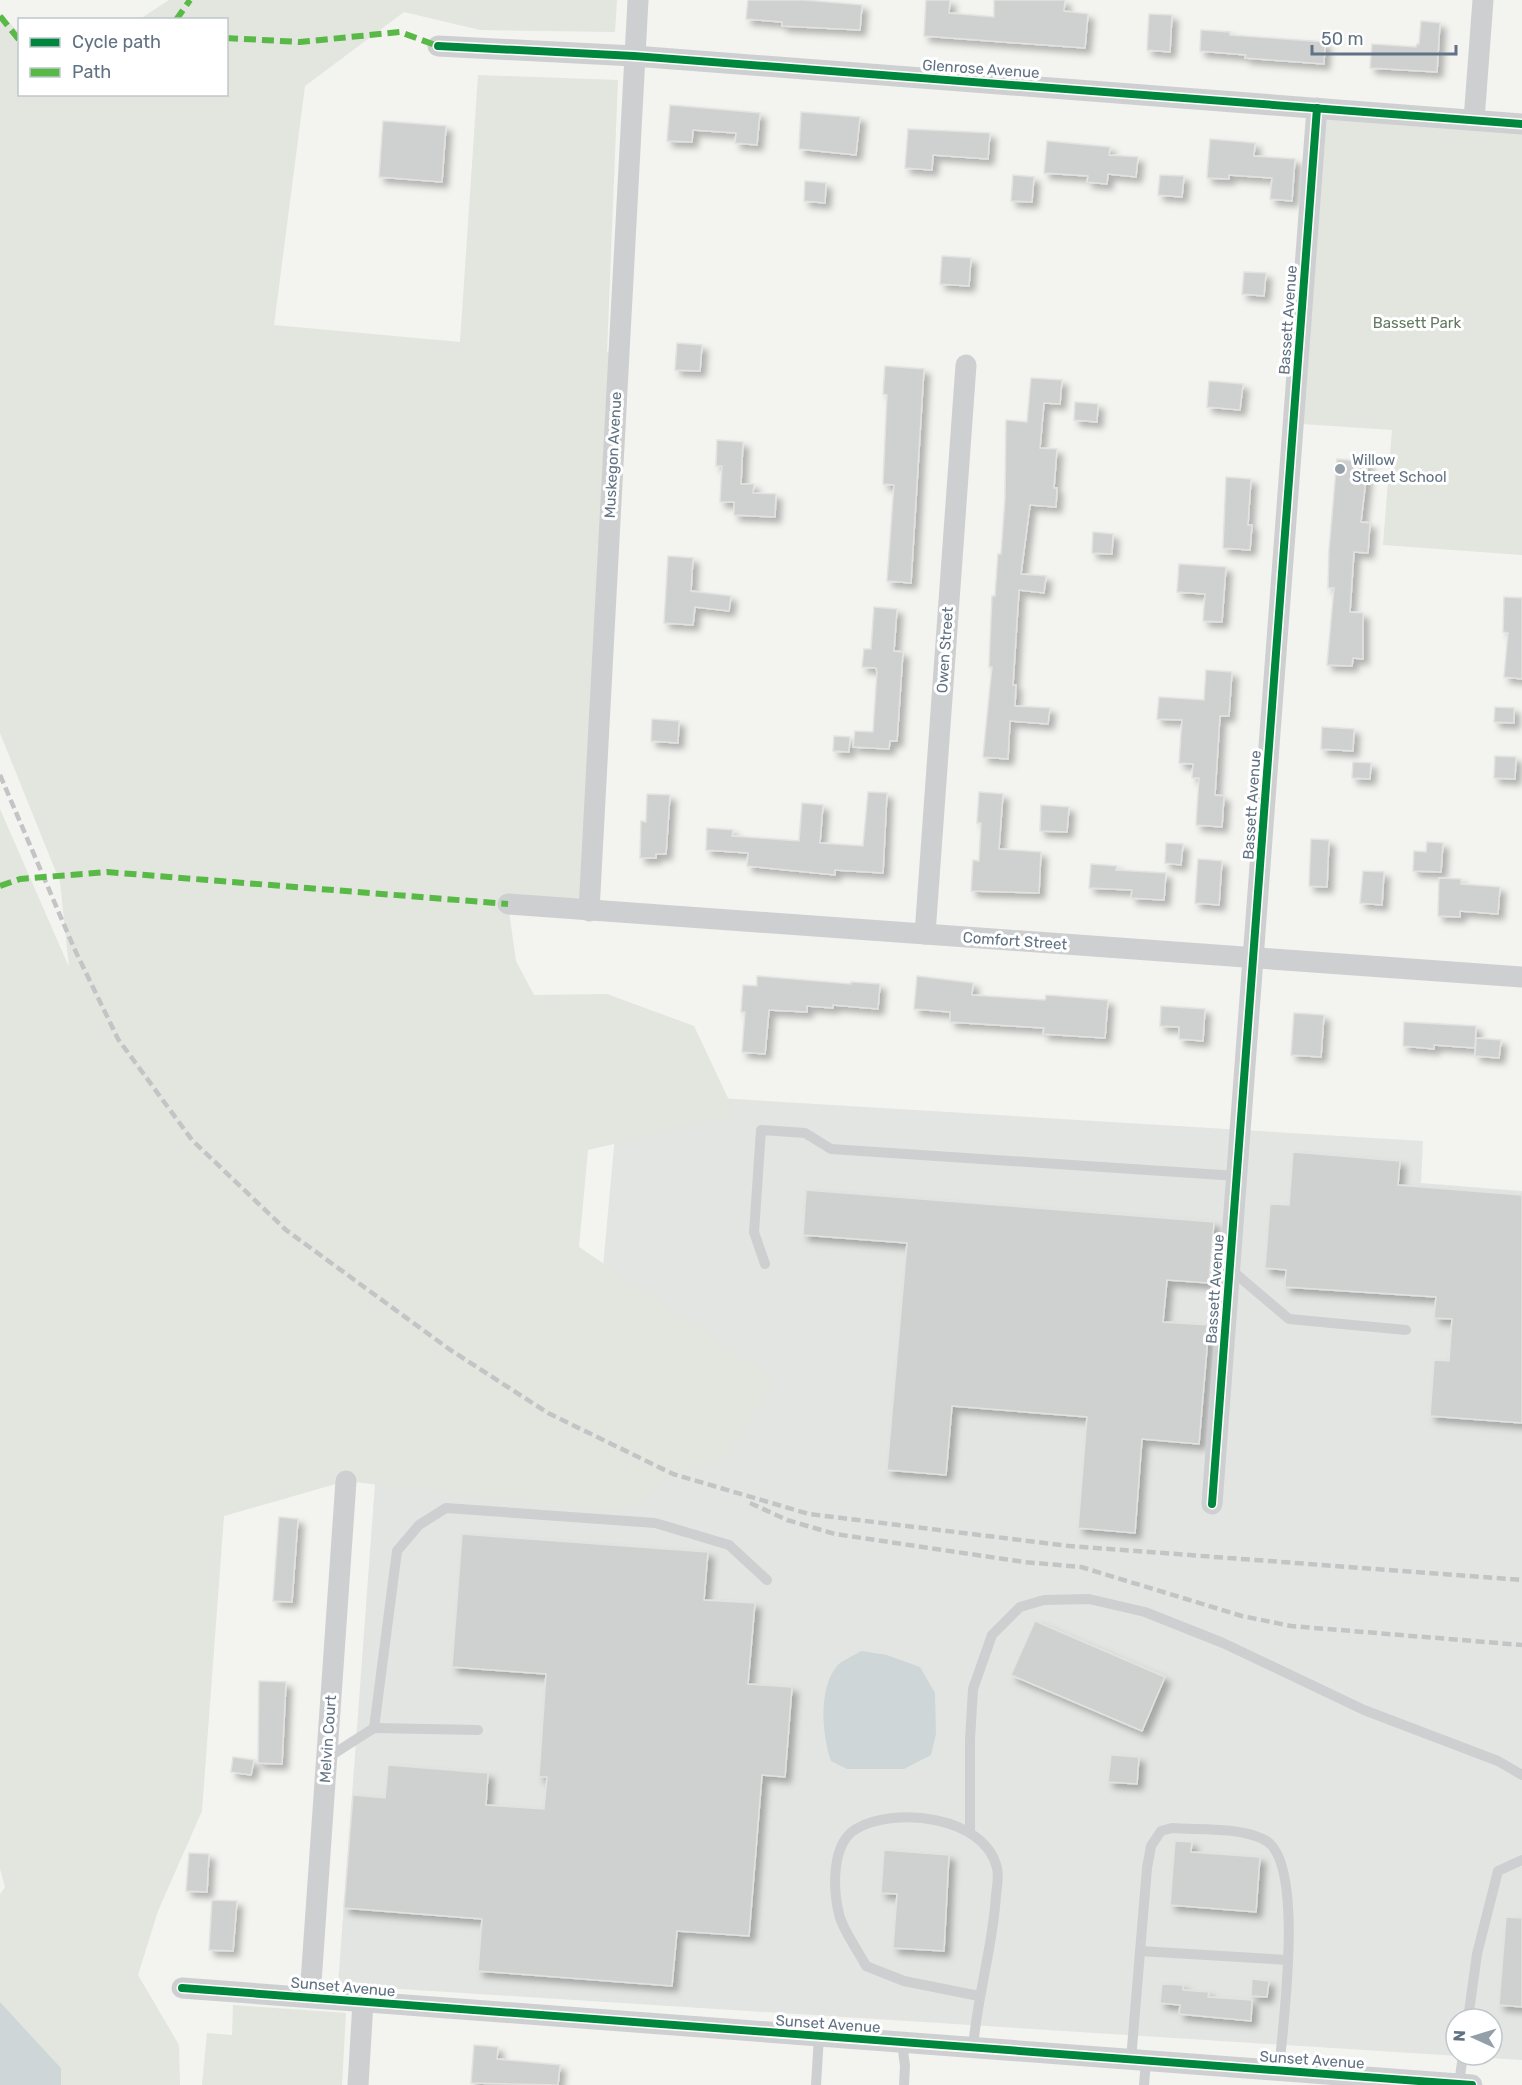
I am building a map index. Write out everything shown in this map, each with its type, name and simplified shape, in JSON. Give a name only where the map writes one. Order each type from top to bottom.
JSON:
[{"type":"street","name":"Muskegon Avenue","points":[[589,911],[638,0]]},
{"type":"street","points":[[1474,120],[1483,0]]},
{"type":"street","name":"Glenrose Avenue","points":[[438,46],[634,56],[1522,124]]},
{"type":"street","name":"Bassett Avenue","points":[[1212,1504],[1255,958],[1317,108]]},
{"type":"street","name":"Owen Street","points":[[924,934],[966,365]]},
{"type":"street","name":"Comfort Street","points":[[508,904],[1522,977]]},
{"type":"street","name":"Melvin Court","points":[[310,1997],[346,1481]]},
{"type":"street","name":"Sunset Avenue","points":[[182,1988],[1279,2071],[1305,2079],[1466,2085]]},
{"type":"street","points":[[358,2085],[363,2002]]},
{"type":"lane","points":[[765,1264],[754,1232],[761,1130],[805,1133],[831,1149],[1238,1176]]},
{"type":"lane","points":[[1230,1269],[1289,1320],[1406,1330]]},
{"type":"lane","points":[[374,1728],[397,1551],[419,1525],[446,1508],[655,1523],[729,1545],[766,1580]]},
{"type":"lane","points":[[970,1831],[970,1740],[974,1689],[992,1635],[1020,1606],[1044,1600],[1089,1599],[1145,1612],[1223,1643],[1364,1710],[1498,1761],[1522,1776]]},
{"type":"lane","points":[[326,1758],[374,1728],[478,1730]]},
{"type":"lane","points":[[974,2048],[979,1996],[995,1914],[998,1869],[988,1847],[970,1831],[933,1819],[890,1818],[855,1829],[842,1845],[835,1874],[839,1915],[866,1966],[904,1981],[979,1996]]},
{"type":"lane","points":[[1144,2085],[1139,2060],[1140,1952],[1147,1868],[1151,1846],[1161,1831],[1172,1828],[1240,1833],[1265,1839],[1277,1854],[1287,1880],[1290,1934],[1279,2071]]},
{"type":"lane","points":[[1470,2007],[1477,1954],[1498,1871],[1522,1860]]},
{"type":"lane","points":[[1140,1952],[1288,1960]]},
{"type":"lane","points":[[816,2085],[819,2036]]},
{"type":"lane","points":[[902,2043],[905,2066],[904,2085]]},
{"type":"lane","points":[[1464,2067],[1466,2085]]},
{"type":"shaded area","points":[[619,1092],[1423,1141],[1421,1183],[1522,1191],[1522,2060],[1504,2059],[1504,2007],[1444,2007],[1444,2055],[338,1985],[375,1484],[581,1508]]},
{"type":"shaded area","points":[[861,1651],[887,1655],[920,1667],[935,1693],[936,1734],[931,1755],[904,1769],[847,1769],[831,1761],[824,1726],[824,1699],[827,1687],[837,1666]]},
{"type":"shaded area","points":[[0,2002],[61,2068],[61,2085],[0,2085]]},
{"type":"green space","points":[[169,0],[617,0],[615,32],[480,30],[404,12],[305,86],[274,325],[460,342],[478,75],[618,80],[607,352],[619,353],[589,911],[508,904],[516,961],[534,995],[607,994],[694,1026],[736,1115],[588,1150],[579,1247],[775,1379],[728,1458],[673,1474],[621,1513],[346,1481],[224,1516],[202,1811],[158,1911],[138,1975],[179,2045],[180,2085],[61,2085],[61,2068],[0,2002],[0,1894],[5,1887],[0,1869],[0,809],[69,967],[60,882],[0,733],[0,14],[18,31],[18,96],[228,96],[228,18],[142,18]]},
{"type":"green space","name":"Bassett Park","points":[[1327,116],[1522,131],[1522,555],[1383,545],[1392,430],[1303,424]]},
{"type":"green space","points":[[233,2005],[346,2013],[342,2085],[202,2085],[207,2033],[232,2035]]},
{"type":"building","points":[[748,0],[804,0],[862,5],[860,30],[782,26],[782,22],[746,19]]},
{"type":"building","points":[[926,0],[950,0],[949,13],[994,17],[994,0],[1065,0],[1064,11],[1088,14],[1085,48],[924,36]]},
{"type":"building","points":[[1149,14],[1172,15],[1170,52],[1147,50]]},
{"type":"building","points":[[1421,21],[1440,23],[1437,72],[1370,68],[1372,44],[1416,47],[1419,44]]},
{"type":"building","points":[[1201,30],[1230,32],[1230,35],[1325,42],[1324,64],[1245,58],[1246,55],[1200,51]]},
{"type":"building","points":[[670,105],[760,113],[757,145],[735,143],[736,133],[693,130],[692,142],[667,141]]},
{"type":"building","points":[[801,112],[860,117],[856,155],[799,149]]},
{"type":"building","points":[[383,121],[446,126],[442,182],[379,177]]},
{"type":"building","points":[[908,129],[990,133],[988,159],[933,155],[932,170],[905,168]]},
{"type":"building","points":[[1210,139],[1255,143],[1254,156],[1295,159],[1292,201],[1270,199],[1272,178],[1229,175],[1229,179],[1207,178]]},
{"type":"building","points":[[1047,141],[1110,147],[1109,155],[1138,157],[1136,177],[1108,174],[1107,184],[1087,182],[1088,176],[1044,173]]},
{"type":"building","points":[[1013,175],[1034,177],[1032,202],[1011,201]]},
{"type":"building","points":[[1160,175],[1184,176],[1182,197],[1158,195]]},
{"type":"building","points":[[805,181],[826,183],[825,203],[804,201]]},
{"type":"building","points":[[942,256],[971,258],[969,286],[940,284]]},
{"type":"building","points":[[1244,272],[1266,273],[1264,296],[1242,294]]},
{"type":"building","points":[[677,343],[702,345],[700,371],[675,370]]},
{"type":"building","points":[[885,366],[924,369],[911,583],[887,581],[894,485],[883,484],[887,395],[883,394]]},
{"type":"building","points":[[1031,378],[1062,380],[1060,404],[1044,403],[1040,448],[1057,449],[1054,488],[1057,488],[1056,507],[1030,505],[1021,574],[1046,576],[1044,593],[1019,590],[1013,685],[1016,685],[1015,706],[1050,708],[1048,724],[1010,721],[1008,759],[983,757],[992,667],[989,667],[992,596],[995,596],[998,554],[1001,554],[1005,499],[1006,420],[1027,422]]},
{"type":"building","points":[[1209,381],[1243,384],[1240,410],[1207,407]]},
{"type":"building","points":[[1075,402],[1098,404],[1097,422],[1074,420]]},
{"type":"building","points":[[717,440],[743,442],[741,484],[754,484],[753,493],[776,494],[775,517],[734,515],[734,502],[720,502],[722,466],[716,466]]},
{"type":"building","points":[[1337,459],[1368,462],[1361,522],[1370,523],[1368,553],[1354,552],[1350,612],[1363,613],[1363,659],[1353,658],[1352,666],[1327,665],[1334,588],[1328,588],[1329,550]]},
{"type":"building","points":[[1226,477],[1251,479],[1248,525],[1252,525],[1250,550],[1223,548]]},
{"type":"building","points":[[1093,532],[1113,534],[1112,554],[1092,553]]},
{"type":"building","points":[[668,556],[693,558],[691,591],[731,596],[729,611],[695,607],[693,625],[664,623]]},
{"type":"building","points":[[1179,564],[1226,567],[1222,622],[1203,621],[1205,594],[1177,592]]},
{"type":"building","points":[[1504,597],[1522,598],[1522,679],[1504,677],[1508,633],[1503,632]]},
{"type":"building","points":[[874,607],[897,609],[894,651],[903,652],[897,741],[890,741],[889,749],[853,747],[855,731],[873,732],[877,672],[876,668],[862,667],[864,649],[871,649]]},
{"type":"building","points":[[1206,670],[1232,672],[1229,716],[1220,716],[1215,795],[1224,796],[1222,827],[1196,825],[1199,778],[1192,778],[1193,764],[1179,763],[1182,720],[1157,719],[1159,697],[1204,700]]},
{"type":"building","points":[[1495,707],[1514,708],[1514,723],[1494,722]]},
{"type":"building","points":[[652,719],[679,721],[678,743],[651,741]]},
{"type":"building","points":[[1322,727],[1354,729],[1353,751],[1321,749]]},
{"type":"building","points":[[834,736],[850,737],[849,752],[833,751]]},
{"type":"building","points":[[1495,756],[1516,757],[1515,779],[1494,778]]},
{"type":"building","points":[[1353,762],[1371,763],[1370,779],[1352,778]]},
{"type":"building","points":[[868,792],[887,793],[883,873],[835,870],[835,875],[747,866],[748,853],[706,850],[707,828],[733,830],[732,836],[799,841],[802,803],[823,805],[820,843],[863,846]]},
{"type":"building","points":[[979,792],[1003,794],[999,849],[1041,852],[1039,893],[971,891],[973,860],[979,861],[981,823],[977,823]]},
{"type":"building","points":[[647,794],[670,795],[666,854],[656,854],[656,858],[640,858],[641,821],[646,822]]},
{"type":"building","points":[[1041,805],[1069,807],[1067,832],[1040,831]]},
{"type":"building","points":[[1311,839],[1329,840],[1327,887],[1309,886]]},
{"type":"building","points":[[1427,842],[1443,843],[1441,872],[1413,871],[1414,851],[1426,852]]},
{"type":"building","points":[[1166,843],[1183,844],[1181,865],[1165,863]]},
{"type":"building","points":[[1198,859],[1222,861],[1219,905],[1195,903]]},
{"type":"building","points":[[1091,864],[1117,866],[1116,870],[1166,873],[1164,900],[1131,898],[1132,890],[1089,888]]},
{"type":"building","points":[[1363,871],[1384,872],[1382,905],[1360,903]]},
{"type":"building","points":[[1439,878],[1461,879],[1461,884],[1500,887],[1498,914],[1460,911],[1460,917],[1438,916]]},
{"type":"building","points":[[757,976],[851,984],[851,982],[880,984],[878,1009],[833,1005],[833,1008],[807,1006],[807,1012],[769,1010],[765,1054],[742,1052],[745,1012],[741,1012],[743,985],[757,986]]},
{"type":"building","points":[[917,976],[973,983],[972,995],[1045,1000],[1046,995],[1108,1000],[1105,1038],[1043,1034],[1044,1028],[950,1022],[950,1012],[914,1009]]},
{"type":"building","points":[[1161,1006],[1205,1009],[1203,1041],[1179,1039],[1179,1027],[1160,1026]]},
{"type":"building","points":[[1294,1013],[1324,1015],[1321,1057],[1291,1055]]},
{"type":"building","points":[[1404,1022],[1476,1026],[1475,1048],[1434,1045],[1434,1049],[1403,1046]]},
{"type":"building","points":[[1476,1038],[1501,1040],[1499,1058],[1475,1056]]},
{"type":"building","points":[[1293,1152],[1400,1161],[1398,1185],[1522,1195],[1522,1423],[1430,1416],[1434,1360],[1449,1361],[1452,1319],[1434,1318],[1436,1297],[1285,1287],[1286,1270],[1265,1268],[1270,1204],[1289,1205]]},
{"type":"building","points":[[806,1190],[1214,1222],[1209,1283],[1167,1280],[1163,1322],[1209,1325],[1199,1444],[1142,1439],[1135,1533],[1078,1528],[1087,1417],[952,1406],[946,1475],[887,1470],[907,1243],[803,1235]]},
{"type":"building","points":[[279,1517],[298,1519],[292,1602],[273,1601]]},
{"type":"building","points":[[462,1534],[708,1552],[704,1600],[755,1603],[748,1684],[792,1687],[785,1777],[762,1775],[749,1936],[677,1931],[672,1986],[478,1971],[482,1919],[344,1908],[353,1795],[385,1798],[388,1765],[488,1773],[486,1805],[544,1809],[547,1777],[539,1777],[546,1674],[452,1667]]},
{"type":"building","points":[[1035,1621],[1165,1677],[1142,1731],[1011,1675]]},
{"type":"building","points":[[259,1681],[286,1682],[282,1764],[258,1763]]},
{"type":"building","points":[[1111,1755],[1139,1757],[1137,1784],[1108,1782]]},
{"type":"building","points":[[233,1757],[254,1760],[251,1775],[231,1772]]},
{"type":"building","points":[[1175,1841],[1192,1842],[1191,1852],[1260,1857],[1256,1912],[1170,1905]]},
{"type":"building","points":[[884,1850],[949,1855],[944,1951],[893,1948],[897,1894],[881,1893]]},
{"type":"building","points":[[189,1853],[209,1854],[207,1892],[186,1891]]},
{"type":"building","points":[[212,1900],[237,1901],[233,1951],[209,1950]]},
{"type":"building","points":[[1506,1917],[1522,1918],[1522,2007],[1499,2005]]},
{"type":"building","points":[[1252,1979],[1269,1981],[1267,1997],[1251,1996]]},
{"type":"building","points":[[1162,1984],[1183,1985],[1183,1990],[1209,1992],[1208,1997],[1252,2000],[1251,2021],[1179,2014],[1180,2005],[1160,2003]]},
{"type":"building","points":[[474,2045],[498,2047],[497,2059],[560,2065],[558,2085],[471,2083]]},
{"type":"railway","points":[[0,775],[74,948],[118,1039],[192,1140],[286,1230],[449,1349],[548,1413],[673,1474],[809,1514],[1069,1546],[1522,1580]]},
{"type":"railway","points":[[750,1503],[787,1520],[835,1534],[1024,1562],[1081,1567],[1242,1616],[1291,1626],[1522,1645]]},
{"type":"marked path","points":[[177,18],[190,0]]},
{"type":"marked path","points":[[0,16],[18,38]]},
{"type":"marked path","points":[[228,38],[300,42],[400,32],[438,46]]},
{"type":"marked path","points":[[0,886],[20,879],[107,872],[508,904]]},
{"type":"cycle path","points":[[438,46],[634,56],[1522,124]]},
{"type":"cycle path","points":[[1212,1504],[1317,108]]},
{"type":"cycle path","points":[[182,1988],[1472,2085]]},
{"type":"place","name":"Willow Street School","points":[[1340,469]]}]
